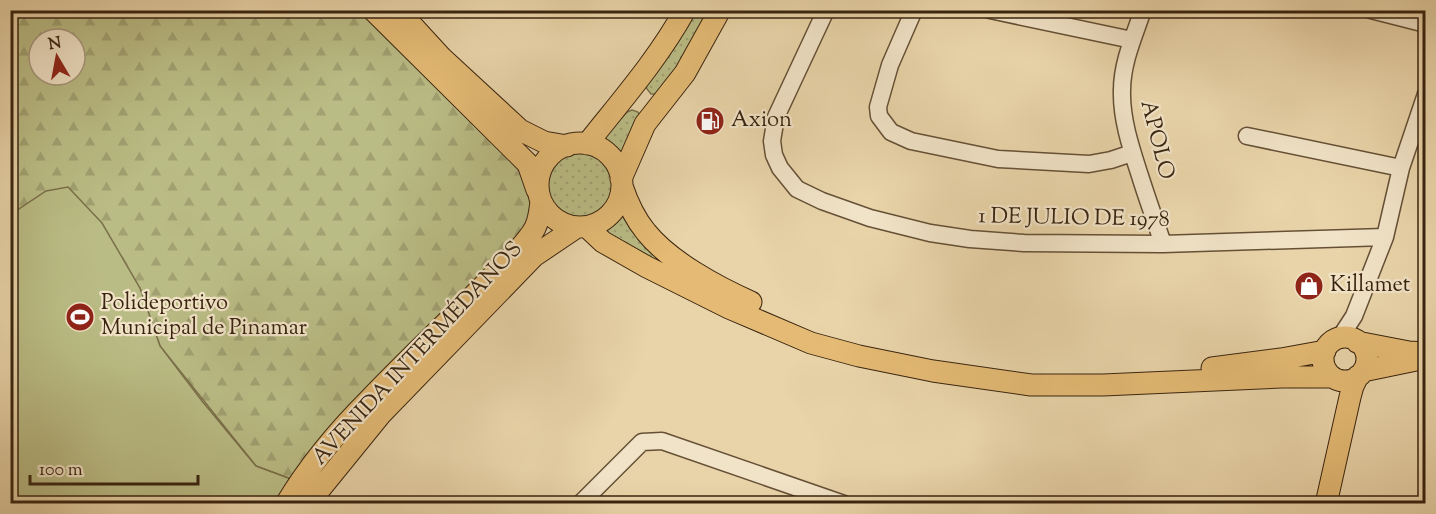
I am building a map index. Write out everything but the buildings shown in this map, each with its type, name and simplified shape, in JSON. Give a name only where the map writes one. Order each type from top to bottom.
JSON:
[{"type":"main road","points":[[373,10],[528,164],[547,212],[555,220],[566,225],[582,227],[647,267],[729,308],[811,343],[933,372],[1031,385],[1103,385],[1282,377],[1334,378],[1348,381],[1361,373],[1425,358]]},
{"type":"main road","points":[[398,10],[442,58],[520,130],[544,142],[599,148],[609,156],[617,167],[626,197],[645,232],[665,252],[737,296],[800,324],[861,344],[940,359],[1033,372],[1200,370],[1281,359],[1340,344],[1425,353]]},
{"type":"main road","points":[[540,197],[538,180],[547,159],[556,151],[577,145],[628,94],[676,27],[685,10]]},
{"type":"main road","points":[[312,504],[316,494],[381,414],[534,256],[582,227],[600,222],[611,213],[619,200],[621,183],[645,124],[684,73],[717,11]]},
{"type":"main road","points":[[628,94],[655,111]]},
{"type":"main road","name":"AVENIDA INTERMÉDANOS","points":[[285,504],[330,442],[367,401],[481,289],[524,243],[538,221],[540,197]]},
{"type":"main road","points":[[1327,503],[1353,386],[1366,365],[1365,352],[1340,344]]},
{"type":"main road","points":[[1340,344],[1323,358],[1327,372],[1334,378],[1341,393],[1343,426]]},
{"type":"street","name":"1 DE JULIO DE 1978","points":[[826,10],[776,117],[772,141],[774,155],[780,168],[797,189],[822,201],[870,218],[930,233],[1024,243],[1163,244],[1385,237]]},
{"type":"street","points":[[914,10],[890,65],[878,107],[879,116],[891,132],[910,141],[998,159],[1089,164],[1132,153]]},
{"type":"street","points":[[990,10],[1132,40]]},
{"type":"street","name":"APOLO","points":[[1143,10],[1123,73],[1121,91],[1132,153],[1163,244]]},
{"type":"street","points":[[1371,10],[1425,24]]},
{"type":"street","points":[[1340,344],[1354,316],[1385,237],[1401,168],[1425,94]]},
{"type":"street","points":[[1247,136],[1401,168]]},
{"type":"street","points":[[580,504],[642,442],[662,441],[816,499],[844,504]]},
{"type":"green space","points":[[373,10],[528,164],[538,221],[299,482],[256,466],[160,346],[140,288],[11,215],[11,11]]},
{"type":"green space","points":[[693,11],[702,11],[706,15],[706,21],[661,92],[651,94],[646,86]]},
{"type":"green space","points":[[632,110],[638,112],[640,117],[621,153],[601,140],[627,112]]},
{"type":"green space","points":[[572,150],[586,150],[598,155],[608,165],[613,184],[608,203],[598,213],[586,218],[572,218],[560,213],[550,203],[545,191],[545,177],[550,165],[560,155]]},
{"type":"green space","name":"Polideportivo Municipal de Pinamar","points":[[68,187],[102,223],[140,288],[160,346],[202,401],[256,466],[299,482],[286,503],[11,503],[10,215],[46,191]]},
{"type":"green space","points":[[625,211],[675,270],[603,233],[616,224]]},
{"type":"place","name":"Axion","points":[[710,121]]},
{"type":"place","name":"Killamet","points":[[1309,286]]},
{"type":"place","name":"Polideportivo Municipal de Pinamar","points":[[80,317]]}]
